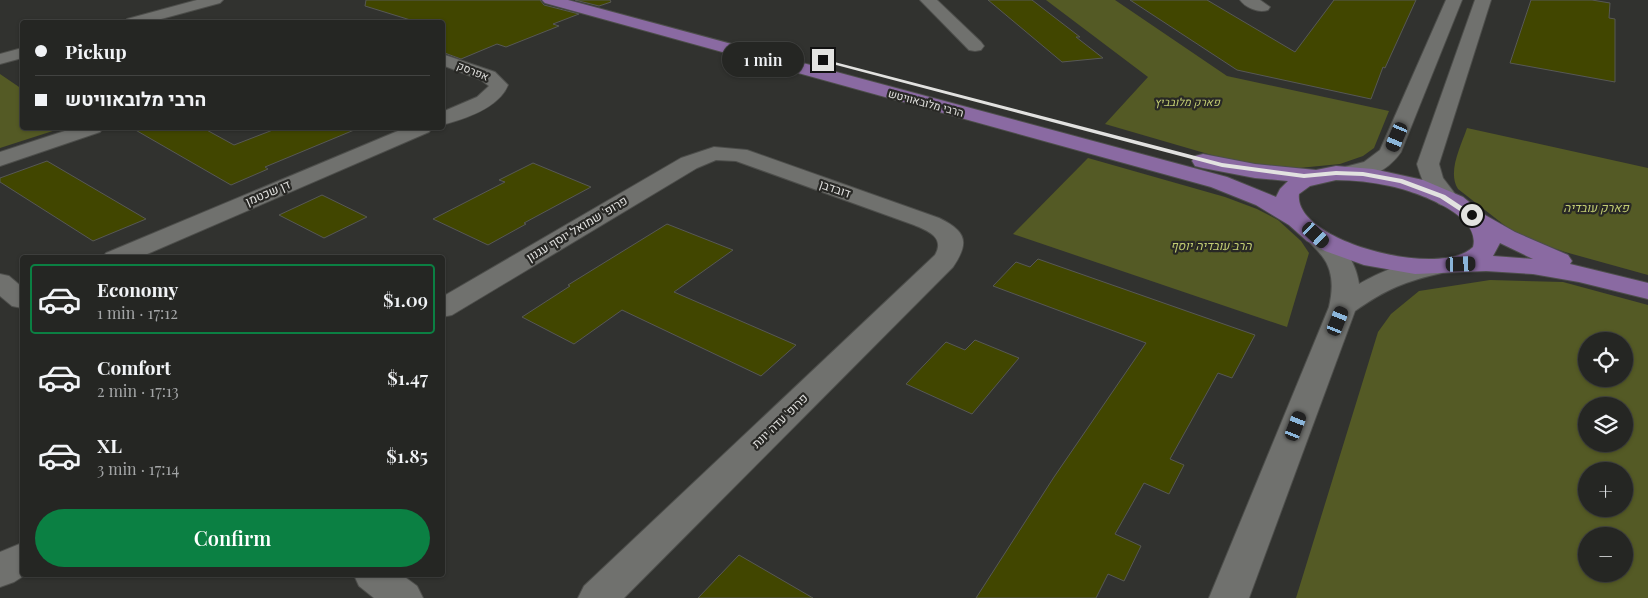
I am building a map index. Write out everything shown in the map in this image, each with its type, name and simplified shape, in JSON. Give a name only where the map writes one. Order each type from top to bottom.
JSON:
[{"type":"main road","name":"הרבי מלובאוויטש","points":[[550,0],[1219,182],[1256,196],[1281,209],[1307,228],[1346,250],[1374,259],[1403,265],[1432,267],[1503,263],[1532,266],[1612,281]]},
{"type":"main road","name":"הרבי מלובאוויטש","points":[[594,0],[1212,163],[1255,171],[1313,176],[1350,173],[1402,181],[1446,198],[1466,210],[1477,220],[1532,249],[1612,281]]},
{"type":"main road","points":[[1307,228],[1288,206],[1288,193],[1296,183],[1313,176]]},
{"type":"main road","points":[[1461,264],[1474,259],[1486,248],[1486,235],[1477,220]]},
{"type":"main road","points":[[1612,281],[1648,291]]},
{"type":"street","points":[[140,20],[215,0]]},
{"type":"street","points":[[928,0],[975,46]]},
{"type":"street","points":[[1248,0],[1262,8]]},
{"type":"street","points":[[1350,173],[1376,166],[1390,152],[1454,0]]},
{"type":"street","points":[[1446,198],[1432,179],[1428,164],[1483,0]]},
{"type":"street","points":[[0,59],[20,54]]},
{"type":"street","name":"אפרסק","points":[[445,60],[492,78],[498,82],[499,87],[496,93],[488,99],[445,118]]},
{"type":"street","points":[[0,159],[87,130]]},
{"type":"street","name":"דן שכטמן","points":[[121,255],[417,130]]},
{"type":"street","name":"דובדבן","points":[[714,153],[739,155],[913,216],[938,226],[950,238]]},
{"type":"street","name":"פרופ' שמואל יוסף עגנון","points":[[445,307],[693,160],[714,153]]},
{"type":"street","points":[[1229,598],[1343,307],[1346,287],[1345,274],[1339,260],[1307,228]]},
{"type":"street","name":"פרופ' עדה יונת","points":[[598,598],[944,261],[951,252],[952,242],[950,238]]},
{"type":"street","points":[[1343,307],[1364,291],[1388,278],[1406,271],[1432,267]]},
{"type":"street","points":[[0,571],[20,559]]},
{"type":"street","points":[[376,577],[403,598]]},
{"type":"green space","name":"פארק מלובביץ","points":[[1046,0],[1115,0],[1227,76],[1389,111],[1374,148],[1363,156],[1340,164],[1299,168],[1239,163],[1105,124],[1148,77]]},
{"type":"green space","points":[[0,74],[20,88],[20,130],[56,130],[0,148]]},
{"type":"green space","name":"פארק עובדיה","points":[[1467,128],[1648,168],[1648,275],[1565,252],[1517,235],[1458,189],[1455,182],[1454,167]]},
{"type":"green space","name":"הרב עובדיה יוסף","points":[[1088,158],[1225,197],[1257,209],[1278,220],[1301,241],[1309,253],[1287,327],[1013,234]]},
{"type":"green space","points":[[1490,280],[1563,282],[1648,305],[1648,598],[1296,598],[1378,332],[1391,314],[1419,291]]},
{"type":"building","points":[[366,0],[540,0],[544,5],[579,14],[553,24],[559,26],[506,47],[497,44],[461,59],[445,53],[445,20],[410,20],[365,6]]},
{"type":"building","points":[[575,0],[610,0],[611,2],[599,6]]},
{"type":"building","points":[[988,0],[1032,0],[1080,37],[1076,37],[1103,58],[1062,62]]},
{"type":"building","points":[[1130,0],[1207,0],[1295,52],[1334,0],[1416,0],[1385,68],[1383,67],[1371,99],[1237,70]]},
{"type":"building","points":[[1531,0],[1592,0],[1610,3],[1609,18],[1615,19],[1615,82],[1510,63]]},
{"type":"building","points":[[135,130],[207,130],[234,145],[273,130],[354,130],[265,167],[268,169],[231,185]]},
{"type":"building","points":[[47,161],[146,219],[93,241],[0,182],[0,178]]},
{"type":"building","points":[[533,163],[591,187],[524,223],[526,224],[488,245],[433,219],[505,182],[499,180]]},
{"type":"building","points":[[322,195],[367,217],[324,238],[279,215]]},
{"type":"building","points":[[667,224],[733,250],[674,292],[796,345],[761,376],[622,310],[574,344],[522,317],[570,286],[568,285]]},
{"type":"building","points":[[1038,259],[1255,335],[1232,378],[1218,373],[1170,459],[1184,465],[1169,494],[1144,483],[1115,534],[1141,546],[1124,581],[1108,574],[1096,598],[976,598],[1054,477],[1146,343],[993,286],[1016,262],[1030,267]]},
{"type":"building","points":[[975,340],[1019,358],[972,414],[906,384],[946,342],[965,350]]},
{"type":"building","points":[[739,555],[813,598],[698,598]]},
{"type":"route","points":[[823,60],[1222,165],[1255,171],[1304,176],[1350,173],[1402,181],[1442,196],[1472,215]]}]
